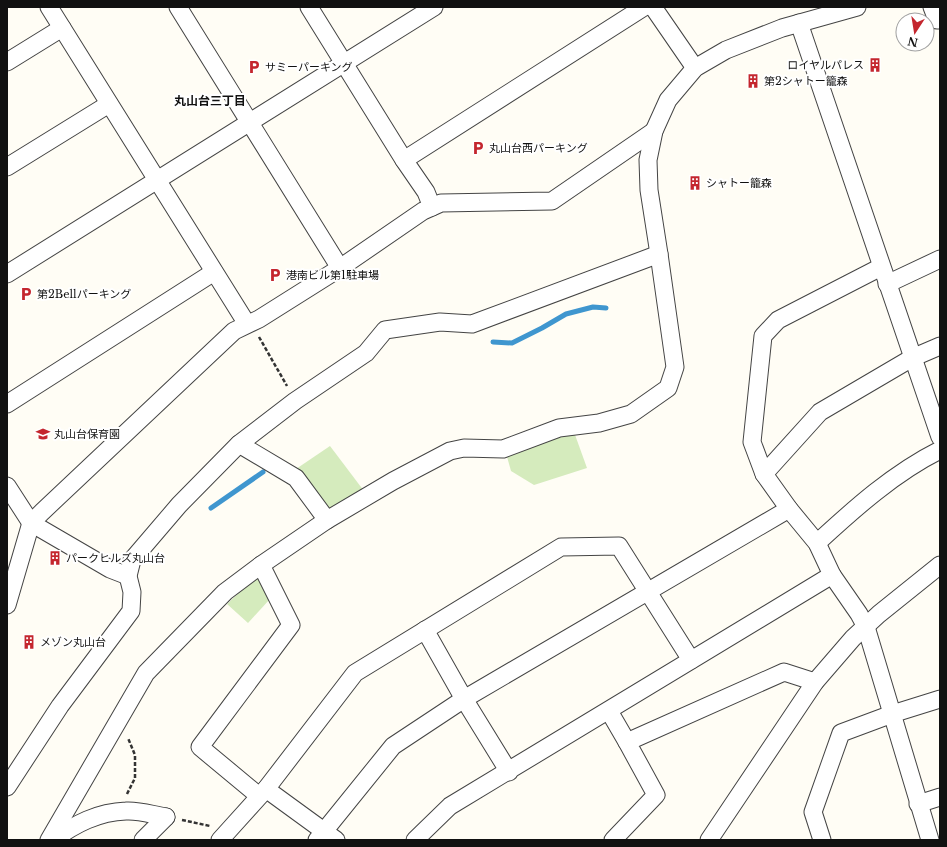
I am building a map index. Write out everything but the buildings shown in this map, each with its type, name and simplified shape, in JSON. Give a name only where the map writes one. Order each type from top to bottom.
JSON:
[{"type":"street","points":[[49,7],[156,181],[247,324]]},
{"type":"street","points":[[178,7],[340,268]]},
{"type":"street","points":[[309,7],[404,160],[426,192],[432,207]]},
{"type":"street","points":[[7,274],[434,7]]},
{"type":"street","points":[[404,160],[644,7]]},
{"type":"street","points":[[653,7],[695,68]]},
{"type":"street","points":[[49,840],[146,674],[225,592],[261,565],[327,520],[393,481],[450,451],[464,448],[504,449],[559,428],[599,423],[631,414],[668,388],[675,367],[649,190],[648,160],[654,131],[668,100],[695,68],[726,50],[782,28],[857,7]]},
{"type":"street","points":[[932,7],[937,20],[940,20]]},
{"type":"street","points":[[799,23],[940,437]]},
{"type":"street","points":[[7,62],[62,28]]},
{"type":"street","points":[[7,167],[109,104]]},
{"type":"street","points":[[7,605],[13,567],[31,523],[234,331],[259,319],[340,268],[423,211],[441,203],[552,201],[654,131]]},
{"type":"street","points":[[7,787],[60,706],[131,611],[132,592],[128,576],[132,560],[179,505],[239,444],[295,401],[366,353],[385,330],[440,322],[472,324],[659,254]]},
{"type":"street","points":[[887,284],[940,259]]},
{"type":"street","points":[[881,267],[778,320],[763,336],[752,442],[764,474],[789,509],[817,543],[832,575],[859,614],[866,627],[930,840]]},
{"type":"street","points":[[7,404],[214,272]]},
{"type":"street","points":[[764,474],[820,412],[912,358],[940,346]]},
{"type":"street","points":[[239,444],[296,478],[327,520]]},
{"type":"street","points":[[817,543],[868,497],[928,456],[940,450]]},
{"type":"street","points":[[7,486],[31,523],[110,569],[128,576]]},
{"type":"street","points":[[261,565],[292,625],[200,747],[326,837],[393,746],[464,699],[789,509]]},
{"type":"street","points":[[225,835],[263,792],[355,673],[561,547],[619,546],[691,660]]},
{"type":"street","points":[[709,840],[815,682],[853,638],[879,614],[940,565]]},
{"type":"street","points":[[418,839],[450,806],[509,772],[832,575]]},
{"type":"street","points":[[425,630],[464,699],[509,772]]},
{"type":"street","points":[[627,742],[784,672],[815,682]]},
{"type":"street","points":[[822,840],[814,812],[841,733],[892,714],[940,699]]},
{"type":"street","points":[[609,711],[656,795],[613,840]]},
{"type":"street","points":[[918,804],[940,797]]},
{"type":"street","points":[[53,840],[74,825],[96,816],[126,811],[166,817]]},
{"type":"street","points":[[143,840],[166,817]]},
{"type":"path","points":[[247,324],[258,333],[295,401]]},
{"type":"path","points":[[117,812],[135,778],[134,755],[120,717]]},
{"type":"path","points":[[166,817],[225,835]]},
{"type":"green space","points":[[574,432],[587,468],[534,485],[511,471],[506,453]]},
{"type":"green space","points":[[330,446],[364,491],[329,511],[296,469]]},
{"type":"green space","points":[[259,574],[270,599],[248,623],[227,604]]},
{"type":"waterway","points":[[493,342],[512,343],[566,314],[593,307],[606,308]]},
{"type":"waterway","points":[[211,508],[263,472]]},
{"type":"place","name":"ロイヤルパレス","points":[[875,65]]},
{"type":"place","name":"サミーパーキング","points":[[254,67]]},
{"type":"place","name":"第2シャトー籠森","points":[[753,81]]},
{"type":"place","name":"丸山台西パーキング","points":[[478,148]]},
{"type":"place","name":"シャトー籠森","points":[[695,183]]},
{"type":"place","name":"港南ビル第1駐車場","points":[[275,275]]},
{"type":"place","name":"第2Bellパーキング","points":[[26,294]]},
{"type":"place","name":"丸山台保育園","points":[[43,434]]},
{"type":"place","name":"パークヒルズ丸山台","points":[[55,558]]},
{"type":"place","name":"メゾン丸山台","points":[[29,642]]},
{"type":"district","name":"丸山台三丁目","points":[[210,100]]}]
